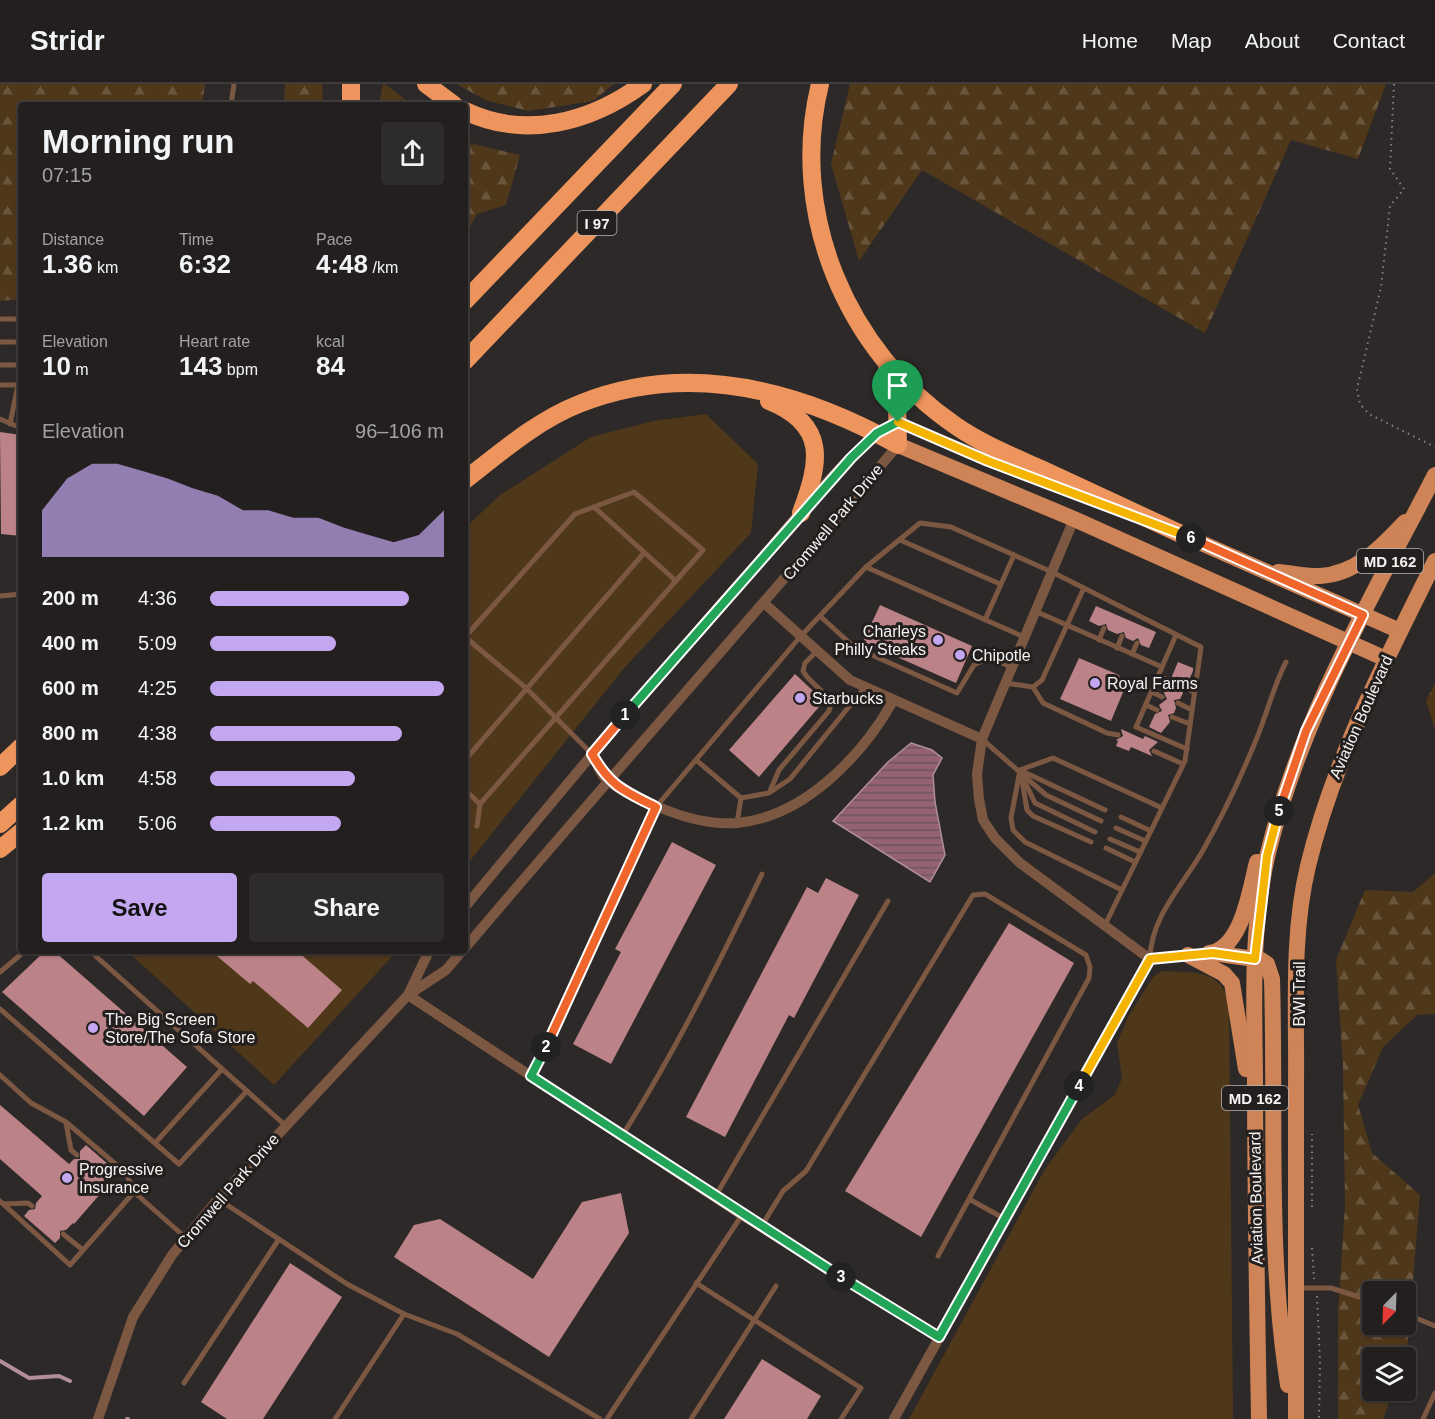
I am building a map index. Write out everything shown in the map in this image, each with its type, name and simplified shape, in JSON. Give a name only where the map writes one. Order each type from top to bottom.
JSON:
[{"type":"highway","points":[[351,84],[351,102]]},
{"type":"highway","points":[[426,84],[450,102]]},
{"type":"highway","points":[[468,112],[480,118],[506,124],[554,124],[577,120],[603,110],[643,84]]},
{"type":"highway","name":"I 97","points":[[468,298],[673,84]]},
{"type":"highway","name":"I 97","points":[[468,358],[729,84]]},
{"type":"highway","points":[[820,84],[813,130],[812,165],[817,216],[827,255],[840,291],[857,323],[881,357],[904,383],[956,427],[1181,534]]},
{"type":"highway","points":[[468,478],[519,438],[578,405],[652,385],[691,382],[728,384],[766,390],[794,399],[898,444],[893,383],[881,357]]},
{"type":"highway","points":[[728,384],[784,407],[798,416],[807,428],[816,453],[815,468],[801,513]]},
{"type":"highway","points":[[0,766],[18,750]]},
{"type":"highway","points":[[0,824],[18,809]]},
{"type":"highway","points":[[0,849],[18,834]]},
{"type":"main road","points":[[898,444],[1074,519],[1386,659]]},
{"type":"main road","name":"Aviation Boulevard","points":[[1258,1419],[1255,959],[1267,856],[1282,800],[1306,731],[1435,475]]},
{"type":"main road","points":[[1265,571],[1320,576],[1345,570],[1380,548],[1418,508]]},
{"type":"main road","points":[[1181,534],[1400,631]]},
{"type":"main road","name":"Aviation Boulevard","points":[[1294,1419],[1297,990],[1303,895],[1308,866],[1336,770],[1386,659],[1435,561]]},
{"type":"main road","points":[[1213,953],[1234,937],[1240,924],[1259,856],[1282,800]]},
{"type":"main road","points":[[1188,955],[1213,953],[1255,959],[1267,964],[1272,979],[1273,1178],[1279,1327],[1294,1419]]},
{"type":"main road","points":[[1188,955],[1224,974],[1232,983],[1255,1128]]},
{"type":"street","name":"Cromwell Park Drive","points":[[468,903],[592,754],[801,513],[877,433],[898,422]]},
{"type":"street","points":[[898,422],[988,461],[1181,534]]},
{"type":"street","name":"Cromwell Park Drive","points":[[468,944],[608,779],[765,604],[898,444]]},
{"type":"street","points":[[1074,519],[982,739],[977,774],[983,820],[995,838],[1020,863],[1150,959],[1188,955]]},
{"type":"street","points":[[765,604],[850,680],[982,739]]},
{"type":"street","points":[[592,754],[608,779],[656,807],[708,822],[737,823],[769,816],[805,797],[849,761],[877,729],[893,701]]},
{"type":"street","name":"Cromwell Park Drive","points":[[408,995],[428,954]]},
{"type":"street","name":"Cromwell Park Drive","points":[[98,1419],[132,1317],[172,1255],[218,1199],[408,995],[446,970],[460,954]]},
{"type":"street","points":[[894,1419],[1150,959]]},
{"type":"street","points":[[408,995],[742,1215],[939,1337]]},
{"type":"lane","points":[[231,102],[234,84]]},
{"type":"lane","points":[[0,319],[18,320]]},
{"type":"lane","points":[[0,342],[18,342]]},
{"type":"lane","points":[[0,365],[18,365]]},
{"type":"lane","points":[[0,385],[18,385]]},
{"type":"lane","points":[[10,424],[18,393]]},
{"type":"lane","points":[[0,419],[18,427]]},
{"type":"lane","points":[[468,634],[575,514],[634,492],[703,550],[480,804],[477,826]]},
{"type":"lane","points":[[594,507],[676,581]]},
{"type":"lane","points":[[531,1076],[656,807],[800,637],[866,567],[920,523],[951,527],[1052,572],[1131,613],[1145,624],[1201,647],[1183,764],[1105,925]]},
{"type":"lane","points":[[900,540],[1000,584]]},
{"type":"lane","points":[[468,756],[644,553]]},
{"type":"lane","points":[[985,620],[1014,555]]},
{"type":"lane","points":[[866,567],[1024,637]]},
{"type":"lane","points":[[1005,683],[1033,687],[1042,680],[1083,590]]},
{"type":"lane","points":[[0,596],[18,594]]},
{"type":"lane","points":[[1110,612],[1113,604]]},
{"type":"lane","points":[[1035,611],[1162,667]]},
{"type":"lane","points":[[1128,620],[1131,613]]},
{"type":"lane","points":[[820,616],[854,647],[957,693],[974,664],[988,658],[1012,667]]},
{"type":"lane","points":[[1099,640],[1104,628]]},
{"type":"lane","points":[[1176,635],[1137,727],[1186,748]]},
{"type":"lane","points":[[1117,648],[1122,636]]},
{"type":"lane","points":[[468,640],[526,688],[592,754]]},
{"type":"lane","points":[[1132,654],[1137,643]]},
{"type":"lane","points":[[769,793],[779,770],[829,711],[831,703],[829,697],[803,671],[806,663],[816,652]]},
{"type":"lane","points":[[1150,959],[1150,940],[1179,884],[1206,843],[1256,740],[1274,684],[1286,662]]},
{"type":"lane","points":[[1159,676],[1170,681]]},
{"type":"lane","points":[[741,798],[769,793],[790,779],[865,687]]},
{"type":"lane","points":[[1033,687],[1043,703],[1107,733],[1118,735]]},
{"type":"lane","points":[[1185,688],[1194,692]]},
{"type":"lane","points":[[1152,692],[1162,697]]},
{"type":"lane","points":[[1178,703],[1192,710]]},
{"type":"lane","points":[[1146,705],[1157,710]]},
{"type":"lane","points":[[1172,717],[1190,724]]},
{"type":"lane","points":[[982,739],[1046,795],[1101,821]]},
{"type":"lane","points":[[1154,751],[1183,764]]},
{"type":"lane","points":[[1020,770],[1053,758],[1162,808]]},
{"type":"lane","points":[[696,760],[741,798]]},
{"type":"lane","points":[[1020,770],[1106,810]]},
{"type":"lane","points":[[1020,770],[1035,803],[1095,832]]},
{"type":"lane","points":[[1020,770],[1027,810],[1033,816],[1091,842]]},
{"type":"lane","points":[[1020,770],[1011,818],[1013,830],[1025,842],[1122,890]]},
{"type":"lane","points":[[468,793],[480,804]]},
{"type":"lane","points":[[737,823],[741,798]]},
{"type":"lane","points":[[1121,817],[1151,831]]},
{"type":"lane","points":[[1116,828],[1145,842]]},
{"type":"lane","points":[[1110,839],[1140,852]]},
{"type":"lane","points":[[1106,848],[1135,862]]},
{"type":"lane","points":[[622,1136],[647,1096],[718,964],[762,874]]},
{"type":"lane","points":[[761,1227],[783,1191],[806,1171],[974,895],[986,894],[1086,955],[1090,967],[1089,978],[938,1256]]},
{"type":"lane","points":[[715,1197],[888,901]]},
{"type":"lane","points":[[0,972],[21,954]]},
{"type":"lane","points":[[93,954],[286,1126]]},
{"type":"lane","points":[[0,1009],[179,1164],[247,1091]]},
{"type":"lane","points":[[155,1143],[222,1068]]},
{"type":"lane","points":[[0,1075],[31,1103],[66,1122],[126,1173],[134,1192],[186,1238]]},
{"type":"lane","points":[[66,1122],[71,1150],[77,1155]]},
{"type":"lane","points":[[108,1183],[115,1188],[134,1192]]},
{"type":"lane","points":[[2,1202],[70,1265],[134,1192]]},
{"type":"lane","points":[[218,1199],[347,1284],[404,1314],[457,1334],[600,1419]]},
{"type":"lane","points":[[969,1199],[1005,1219]]},
{"type":"lane","points":[[2,1202],[28,1203],[32,1206]]},
{"type":"lane","points":[[607,1419],[742,1215]]},
{"type":"lane","points":[[63,1234],[83,1250]]},
{"type":"lane","points":[[184,1383],[279,1239]]},
{"type":"lane","points":[[696,1283],[861,1388],[841,1419]]},
{"type":"lane","points":[[691,1419],[776,1286]]},
{"type":"lane","points":[[1296,1288],[1331,1288],[1362,1299]]},
{"type":"lane","points":[[336,1419],[404,1314]]},
{"type":"lane","points":[[1416,1318],[1435,1326]]},
{"type":"lane","points":[[1424,1419],[1435,1393]]},
{"type":"path","points":[[1394,84],[1390,169],[1404,189],[1390,206],[1382,287],[1357,389],[1360,404],[1369,414],[1435,447]]},
{"type":"path","points":[[1312,1125],[1312,1212]]},
{"type":"path","points":[[1312,1246],[1319,1311],[1319,1419]]},
{"type":"green space","points":[[0,84],[205,84],[202,102],[18,102],[18,299],[0,301]]},
{"type":"green space","points":[[285,84],[322,84],[323,102],[284,102]]},
{"type":"green space","points":[[383,84],[385,84],[408,102],[380,102]]},
{"type":"green space","points":[[457,84],[614,84],[593,101],[528,111],[485,100]]},
{"type":"green space","points":[[850,84],[1386,84],[1358,159],[1291,140],[1205,333],[922,170],[859,261],[831,164]]},
{"type":"green space","points":[[468,143],[520,155],[506,205],[477,214],[468,231]]},
{"type":"green space","points":[[706,414],[758,464],[751,533],[625,667],[468,863],[468,525],[500,495],[591,437],[653,421]]},
{"type":"green space","points":[[1435,683],[1435,729],[1426,701]]},
{"type":"green space","points":[[1435,873],[1435,1014],[1417,1015],[1383,1047],[1358,1105],[1372,1153],[1420,1195],[1413,1281],[1362,1281],[1362,1335],[1408,1335],[1407,1347],[1362,1347],[1362,1401],[1389,1401],[1383,1419],[1338,1419],[1338,1313],[1345,1205],[1343,1065],[1336,960],[1365,890],[1413,892]]},
{"type":"green space","points":[[130,954],[394,954],[274,1085]]},
{"type":"green space","points":[[1162,971],[1194,973],[1212,978],[1225,992],[1229,1003],[1233,1419],[909,1419],[1045,1169],[1082,1119],[1115,1095],[1122,1078],[1117,1043],[1128,1017],[1153,977]]},
{"type":"shaded area","points":[[911,743],[932,750],[942,758],[933,775],[935,802],[945,855],[930,882],[833,821],[888,762]]},
{"type":"building","points":[[0,432],[18,435],[18,536],[1,534]]},
{"type":"building","points":[[880,605],[972,646],[956,683],[863,642]]},
{"type":"building","name":"Royal Farms","points":[[1096,606],[1156,632],[1149,648],[1141,645],[1138,638],[1133,641],[1126,638],[1124,632],[1117,634],[1108,630],[1106,624],[1099,626],[1089,621]]},
{"type":"building","name":"Royal Farms","points":[[1079,658],[1119,675],[1124,690],[1111,721],[1060,699]]},
{"type":"building","name":"Royal Farms","points":[[1178,662],[1193,668],[1193,671],[1187,684],[1181,686],[1183,693],[1180,699],[1174,700],[1176,708],[1174,713],[1168,715],[1170,722],[1161,733],[1149,727],[1155,714],[1162,711],[1159,705],[1167,699],[1164,693],[1168,685],[1175,682],[1172,676]]},
{"type":"building","points":[[795,674],[824,701],[759,777],[729,750]]},
{"type":"building","points":[[1121,729],[1143,739],[1145,736],[1158,742],[1149,750],[1152,756],[1131,747],[1129,751],[1116,746],[1118,741],[1116,740],[1123,736]]},
{"type":"building","points":[[672,842],[716,865],[611,1064],[573,1044],[621,952],[615,949]]},
{"type":"building","points":[[826,878],[859,895],[794,1018],[789,1015],[725,1137],[686,1117],[807,887],[818,893]]},
{"type":"building","points":[[1009,923],[1074,963],[921,1237],[845,1191]]},
{"type":"building","name":"The Big Screen Store/The Sofa Store","points":[[42,954],[57,954],[187,1067],[144,1116],[2,992]]},
{"type":"building","points":[[215,954],[300,954],[342,990],[308,1028],[253,981],[250,984]]},
{"type":"building","name":"Progressive Insurance","points":[[0,1105],[69,1164],[74,1159],[80,1159],[80,1151],[86,1145],[117,1172],[111,1179],[104,1180],[101,1193],[74,1224],[60,1231],[60,1238],[55,1243],[24,1216],[29,1210],[35,1209],[36,1203],[42,1196],[0,1159]]},
{"type":"building","points":[[621,1193],[629,1233],[549,1357],[394,1257],[414,1225],[440,1219],[533,1279],[582,1202]]},
{"type":"building","points":[[290,1263],[342,1297],[263,1419],[227,1419],[201,1402]]},
{"type":"building","points":[[762,1359],[821,1396],[807,1419],[724,1419]]},
{"type":"waterway","points":[[0,1361],[29,1378],[59,1376],[70,1381]]},
{"type":"place","name":"Charleys Philly Steaks","points":[[938,640]]},
{"type":"place","name":"Chipotle","points":[[960,655]]},
{"type":"place","name":"Royal Farms","points":[[1095,683]]},
{"type":"place","name":"Starbucks","points":[[800,698]]},
{"type":"place","name":"The Big Screen Store/The Sofa Store","points":[[93,1028]]},
{"type":"place","name":"Progressive Insurance","points":[[67,1178]]},
{"type":"route","points":[[898,422],[988,461],[1181,534],[1363,615],[1306,731],[1282,800],[1267,856],[1255,959],[1213,953],[1150,959],[939,1337],[742,1215],[531,1076],[656,807],[604,777],[592,754],[851,458],[877,433],[898,422]]}]
